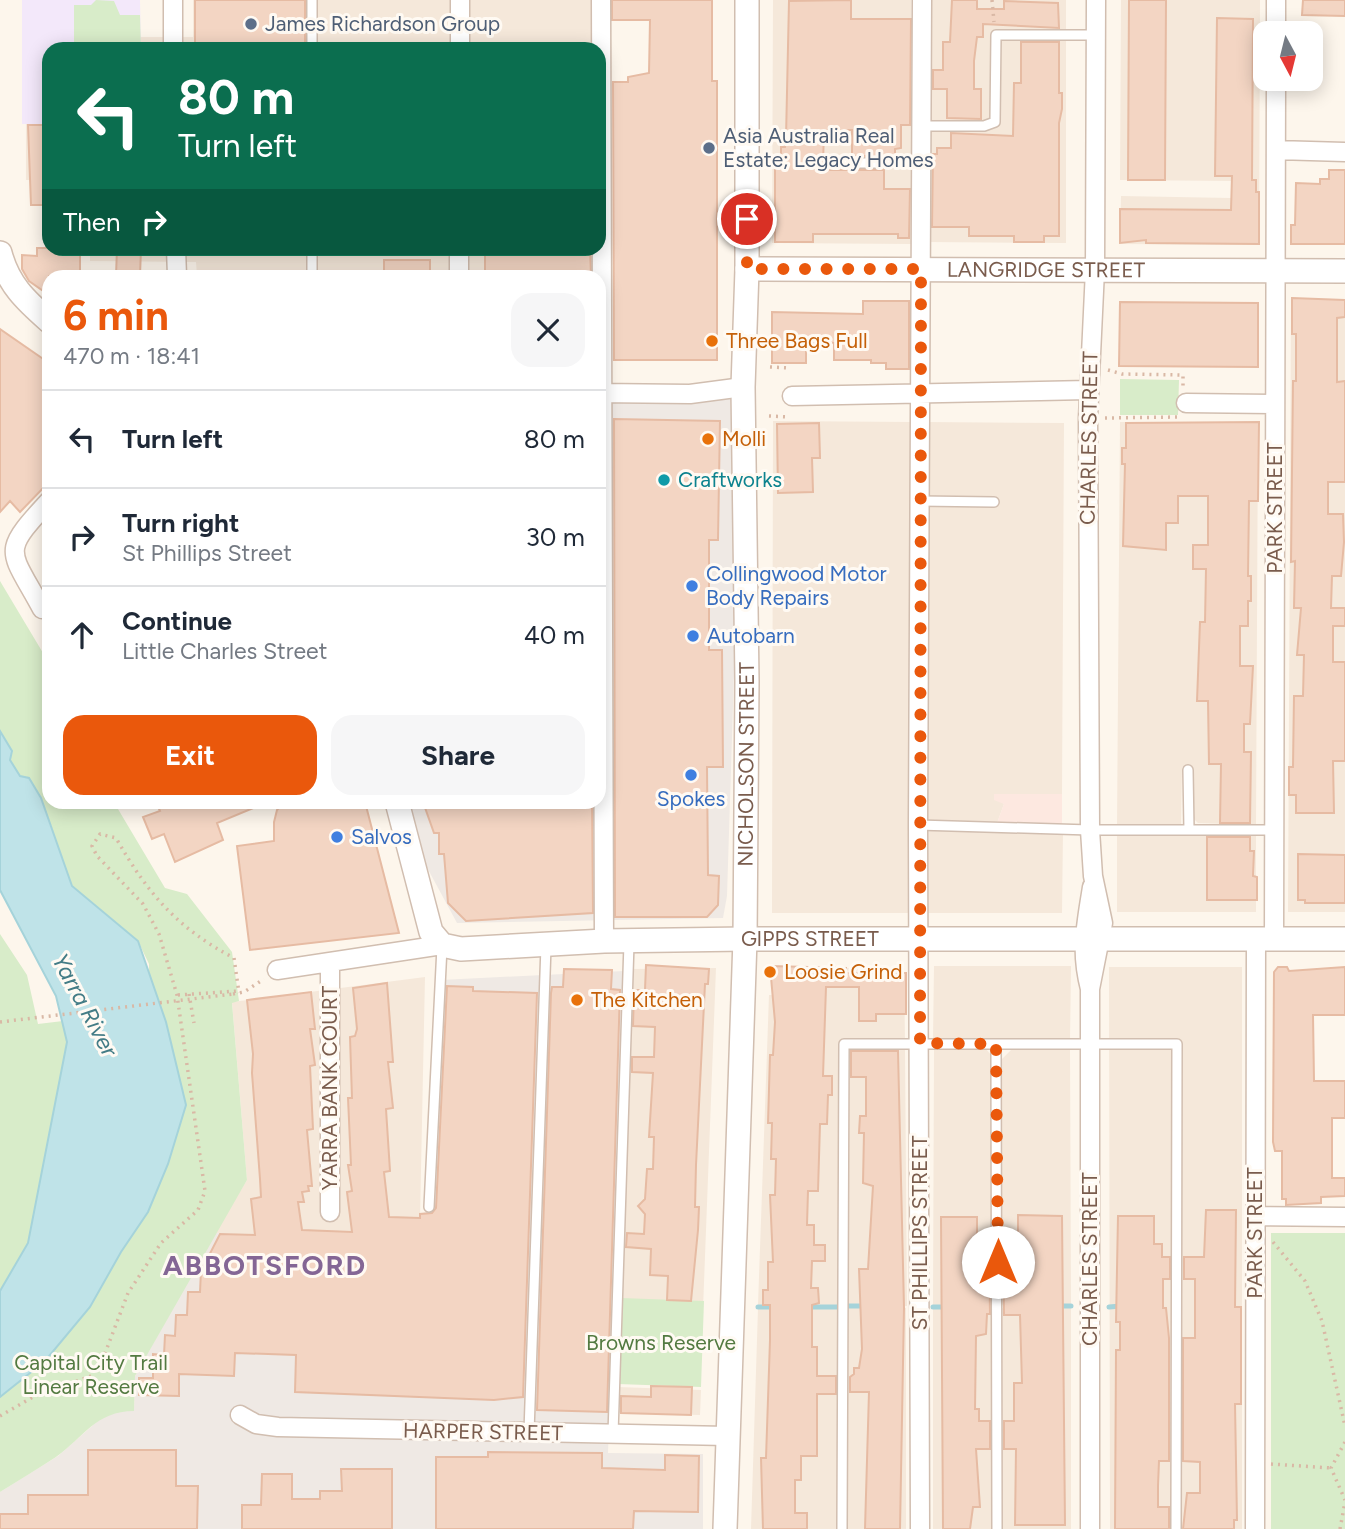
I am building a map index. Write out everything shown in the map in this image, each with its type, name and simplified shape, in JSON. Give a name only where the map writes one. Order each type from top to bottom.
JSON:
[{"type":"street","points":[[173,0],[173,42]]},
{"type":"street","points":[[460,0],[460,42]]},
{"type":"street","points":[[601,0],[601,42]]},
{"type":"street","name":"NICHOLSON STREET","points":[[724,1529],[745,939],[747,681],[743,387],[747,269],[747,0]]},
{"type":"street","name":"ST PHILLIPS STREET","points":[[920,1529],[918,825],[922,0]]},
{"type":"street","name":"CHARLES STREET","points":[[1090,1529],[1090,989],[1092,937],[1103,915],[1093,876],[1090,830],[1088,370],[1095,270],[1096,0]]},
{"type":"street","points":[[1276,0],[1276,21]]},
{"type":"street","name":"PARK STREET","points":[[1255,1529],[1255,1216],[1265,938],[1275,830],[1276,91]]},
{"type":"street","points":[[1276,150],[1345,152]]},
{"type":"street","points":[[0,253],[11,282],[23,298],[42,315]]},
{"type":"street","name":"LANGRIDGE STREET","points":[[747,269],[1345,271]]},
{"type":"street","points":[[606,394],[690,394],[743,387]]},
{"type":"street","points":[[792,396],[919,396],[1088,390]]},
{"type":"street","points":[[1184,400],[1275,404]]},
{"type":"street","points":[[42,508],[17,535],[13,544],[14,556],[42,609]]},
{"type":"street","points":[[399,809],[431,932],[442,945]]},
{"type":"street","points":[[603,809],[604,941]]},
{"type":"street","name":"GIPPS STREET","points":[[277,970],[442,945],[478,950],[604,941],[745,939],[1345,939]]},
{"type":"street","name":"YARRA BANK COURT","points":[[330,963],[330,1212]]},
{"type":"street","points":[[1255,1216],[1345,1217]]},
{"type":"street","name":"HARPER STREET","points":[[240,1415],[256,1424],[278,1427],[727,1436]]},
{"type":"lane","points":[[312,0],[312,42]]},
{"type":"lane","points":[[921,126],[984,126],[995,122],[996,35],[1096,36]]},
{"type":"lane","points":[[830,163],[921,163]]},
{"type":"lane","points":[[919,501],[994,502]]},
{"type":"lane","points":[[1188,770],[1189,830]]},
{"type":"lane","points":[[918,825],[1090,830],[1275,830]]},
{"type":"lane","points":[[613,1434],[629,941]]},
{"type":"lane","points":[[429,1207],[442,945]]},
{"type":"lane","points":[[529,1432],[546,946]]},
{"type":"lane","points":[[842,1529],[844,1044],[920,1043],[1177,1044],[1176,1529]]},
{"type":"lane","points":[[996,1044],[997,1529]]},
{"type":"path","points":[[992,0],[996,35]]},
{"type":"path","points":[[770,367],[789,368]]},
{"type":"path","points":[[1088,370],[1109,370],[1122,374],[1183,375],[1184,400],[1182,417],[1088,418]]},
{"type":"path","points":[[769,416],[790,416]]},
{"type":"path","points":[[0,1416],[33,1397],[91,1376],[104,1356],[128,1293],[170,1235],[198,1210],[205,1191],[177,995],[152,918],[92,846],[100,834],[116,838],[148,889],[200,940],[234,958],[237,992]]},
{"type":"path","points":[[0,1022],[237,992],[277,970]]},
{"type":"path","points":[[177,995],[237,992]]},
{"type":"path","points":[[190,993],[194,1023]]},
{"type":"path","points":[[1271,1240],[1304,1281],[1322,1321],[1345,1426]]},
{"type":"path","points":[[1331,1468],[1345,1442]]},
{"type":"path","points":[[1255,1458],[1269,1464],[1331,1468]]},
{"type":"path","points":[[1331,1468],[1345,1501],[1340,1529]]},
{"type":"shaded area","points":[[22,0],[140,0],[141,42],[42,42],[42,124],[22,124]]},
{"type":"shaded area","points":[[193,0],[595,0],[594,42],[42,42],[42,180],[26,180],[26,37],[193,37]]},
{"type":"shaded area","points":[[773,0],[911,0],[911,161],[824,161],[824,188],[828,168],[911,169],[911,244],[772,243]]},
{"type":"shaded area","points":[[928,0],[1066,0],[1066,243],[927,242]]},
{"type":"shaded area","points":[[1121,0],[1260,0],[1260,21],[1253,21],[1253,91],[1260,91],[1259,245],[1120,244],[1121,196],[1231,198],[1232,181],[1120,180]]},
{"type":"shaded area","points":[[90,256],[594,256],[594,270],[197,270],[196,262],[90,261]]},
{"type":"shaded area","points":[[1291,300],[1345,300],[1345,912],[1288,912]]},
{"type":"shaded area","points":[[743,387],[727,896],[723,918],[457,923],[403,823],[399,809],[606,809],[606,393]]},
{"type":"shaded area","points":[[773,421],[911,422],[909,913],[772,913]]},
{"type":"shaded area","points":[[925,422],[1064,423],[1062,794],[994,794],[1004,804],[997,823],[923,822],[924,506],[994,507],[995,500],[924,499]]},
{"type":"shaded area","points":[[1120,422],[1258,423],[1256,825],[1198,823],[1191,816],[1192,767],[1182,767],[1181,827],[1117,827]]},
{"type":"shaded area","points":[[994,794],[1062,794],[1062,824],[997,823],[1004,804],[994,800]]},
{"type":"shaded area","points":[[924,830],[1063,831],[1062,913],[922,913]]},
{"type":"shaded area","points":[[1256,833],[1256,912],[1117,912],[1117,834]]},
{"type":"shaded area","points":[[934,966],[1071,966],[1070,1041],[933,1040]]},
{"type":"shaded area","points":[[1109,967],[1242,967],[1242,1529],[1110,1529]]},
{"type":"shaded area","points":[[716,968],[703,1309],[620,1304],[632,969]]},
{"type":"shaded area","points":[[793,968],[904,968],[905,1042],[838,1043],[839,1305],[758,1305],[769,995],[793,995]]},
{"type":"shaded area","points":[[624,971],[608,1453],[703,1454],[703,1529],[0,1529],[0,1492],[58,1456],[100,1419],[115,1411],[134,1411],[135,1376],[215,1233],[300,1237],[301,1230],[360,1232],[390,1224],[390,1217],[419,1218],[420,1214],[433,1210],[441,980]]},
{"type":"shaded area","points":[[425,977],[420,1218],[390,1217],[360,1232],[300,1237],[215,1233],[247,1180],[232,1002]]},
{"type":"shaded area","points":[[1070,1048],[1071,1305],[1001,1305],[1000,1061],[1012,1049]]},
{"type":"shaded area","points":[[986,1049],[992,1056],[991,1306],[933,1306],[934,1050]]},
{"type":"shaded area","points":[[905,1050],[907,1306],[848,1305],[847,1054],[849,1051]]},
{"type":"shaded area","points":[[758,1308],[839,1308],[839,1529],[751,1529]]},
{"type":"shaded area","points":[[848,1308],[906,1308],[906,1529],[848,1529]]},
{"type":"shaded area","points":[[1002,1308],[1071,1308],[1071,1529],[1001,1529]]},
{"type":"shaded area","points":[[933,1309],[992,1309],[992,1529],[933,1529]]},
{"type":"shaded area","points":[[618,1387],[701,1390],[700,1415],[617,1413]]},
{"type":"green space","points":[[96,0],[114,1],[120,15],[140,15],[141,42],[74,42],[74,5],[91,5]]},
{"type":"green space","points":[[1120,379],[1179,380],[1178,415],[1120,415]]},
{"type":"green space","name":"Capital City Trail Linear Reserve","points":[[0,581],[42,651],[42,801],[29,778],[20,776],[10,760],[12,751],[0,731]]},
{"type":"green space","name":"Capital City Trail Linear Reserve","points":[[45,809],[118,809],[165,888],[187,894],[232,952],[239,1001],[232,1003],[247,1180],[135,1376],[134,1411],[121,1412],[100,1420],[56,1457],[0,1492],[0,1397],[45,1361],[148,1212],[149,964],[138,941],[72,886]]},
{"type":"green space","points":[[0,934],[27,975],[38,1024],[63,1021],[67,1042],[28,1243],[0,1291]]},
{"type":"green space","points":[[1271,1233],[1345,1233],[1345,1529],[1271,1529]]},
{"type":"green space","name":"Browns Reserve","points":[[621,1298],[704,1301],[701,1387],[618,1384]]},
{"type":"water","name":"Yarra River","points":[[0,731],[12,751],[10,760],[20,776],[29,778],[41,798],[42,809],[45,809],[72,886],[138,941],[166,1022],[186,1105],[168,1164],[148,1212],[121,1252],[90,1307],[45,1361],[0,1397],[0,1291],[28,1243],[67,1042],[56,996],[0,890]]},
{"type":"building","name":"James Richardson Group","points":[[195,0],[305,0],[305,42],[195,42]]},
{"type":"building","points":[[612,0],[712,0],[712,81],[717,81],[717,360],[614,360],[613,82],[628,82],[628,77],[649,73],[650,20],[612,20]]},
{"type":"building","points":[[851,0],[851,19],[911,19],[910,125],[901,125],[901,148],[895,149],[895,156],[852,156],[852,130],[824,130],[823,164],[830,170],[884,170],[884,189],[910,189],[909,238],[898,238],[898,234],[813,234],[813,242],[775,242],[775,158],[781,158],[781,147],[785,147],[786,138],[789,1]]},
{"type":"building","points":[[952,0],[977,0],[977,9],[1004,9],[1004,1],[1058,3],[1059,28],[983,24],[983,37],[977,37],[974,61],[974,89],[981,89],[981,119],[947,118],[947,89],[933,89],[933,70],[943,70],[943,42],[950,42]]},
{"type":"building","points":[[1129,0],[1166,0],[1165,180],[1128,180]]},
{"type":"building","points":[[1303,0],[1345,0],[1345,16],[1302,15]]},
{"type":"building","points":[[1217,18],[1253,19],[1252,180],[1256,180],[1256,192],[1259,192],[1259,244],[1146,243],[1146,240],[1120,243],[1120,209],[1231,210],[1232,176],[1215,176]]},
{"type":"building","points":[[1021,42],[1059,42],[1059,93],[1062,93],[1062,109],[1059,123],[1059,236],[1044,236],[1044,242],[1014,242],[1014,236],[969,236],[969,227],[932,227],[933,154],[937,154],[937,148],[951,148],[951,133],[1013,136],[1014,83],[1021,83]]},
{"type":"building","points":[[28,125],[42,125],[42,205],[31,205]]},
{"type":"building","points":[[1329,170],[1345,170],[1345,244],[1291,244],[1291,225],[1295,225],[1296,183],[1320,184],[1320,179],[1329,179]]},
{"type":"building","points":[[37,248],[42,248],[42,256],[80,256],[80,270],[42,270],[42,290],[29,281],[22,269],[22,255],[37,256]]},
{"type":"building","points":[[117,256],[141,256],[140,270],[116,270]]},
{"type":"building","points":[[485,256],[590,256],[591,270],[485,270]]},
{"type":"building","points":[[384,260],[430,260],[430,270],[384,270]]},
{"type":"building","points":[[1292,298],[1345,300],[1345,317],[1337,318],[1337,382],[1345,381],[1345,482],[1328,482],[1328,514],[1343,514],[1344,542],[1341,576],[1332,576],[1331,608],[1345,608],[1345,626],[1333,626],[1333,662],[1345,662],[1345,761],[1333,761],[1334,813],[1296,813],[1296,795],[1289,795],[1289,767],[1293,767],[1294,696],[1303,696],[1304,655],[1297,655],[1301,608],[1294,608],[1295,561],[1291,562],[1293,381],[1296,381],[1296,334],[1292,334]]},
{"type":"building","points":[[863,301],[909,301],[909,369],[886,369],[886,363],[871,363],[871,360],[834,360],[834,343],[806,343],[806,363],[772,363],[772,312],[863,314]]},
{"type":"building","points":[[1120,302],[1258,303],[1258,367],[1119,366]]},
{"type":"building","points":[[0,329],[42,358],[42,489],[20,512],[10,501],[0,512]]},
{"type":"building","points":[[614,419],[720,421],[718,540],[709,540],[709,650],[722,650],[723,767],[707,767],[708,875],[719,876],[718,905],[707,917],[615,917]]},
{"type":"building","points":[[1259,422],[1258,501],[1249,501],[1248,576],[1251,576],[1251,601],[1248,601],[1248,626],[1240,626],[1240,666],[1253,666],[1250,724],[1244,724],[1244,752],[1251,752],[1250,823],[1220,823],[1221,764],[1209,764],[1208,701],[1197,701],[1200,622],[1205,622],[1206,569],[1193,569],[1193,545],[1208,545],[1208,496],[1178,496],[1178,523],[1166,523],[1166,550],[1123,546],[1125,464],[1122,464],[1122,448],[1126,448],[1126,423]]},
{"type":"building","points":[[819,423],[820,458],[812,458],[813,492],[778,493],[777,424]]},
{"type":"building","points":[[159,809],[251,809],[217,823],[223,840],[175,862],[164,834],[152,839],[143,817],[160,811]]},
{"type":"building","points":[[367,809],[399,933],[250,950],[237,846],[274,841],[277,810]]},
{"type":"building","points":[[425,809],[592,809],[593,913],[466,921],[448,903],[444,854],[439,854],[439,833],[434,833]]},
{"type":"building","points":[[1207,837],[1250,837],[1250,851],[1254,851],[1253,876],[1257,877],[1257,900],[1207,900]]},
{"type":"building","points":[[1298,854],[1345,855],[1345,903],[1305,903],[1305,900],[1298,900]]},
{"type":"building","points":[[646,965],[709,969],[708,984],[705,984],[696,1165],[695,1207],[699,1207],[698,1230],[691,1301],[667,1300],[668,1276],[650,1275],[651,1249],[626,1247],[627,1233],[644,1234],[645,1214],[638,1206],[645,1199],[647,1169],[653,1169],[654,1137],[649,1137],[653,1073],[632,1072],[632,1057],[654,1057],[655,1027],[633,1026],[634,990],[645,990]]},
{"type":"building","points":[[770,966],[846,968],[846,973],[906,973],[906,1014],[876,1014],[876,1021],[859,1021],[859,987],[826,987],[823,1076],[832,1076],[832,1095],[828,1095],[827,1124],[820,1124],[818,1191],[808,1191],[807,1225],[814,1225],[814,1245],[825,1245],[825,1261],[812,1261],[811,1288],[818,1288],[819,1303],[812,1305],[812,1347],[817,1347],[817,1376],[836,1376],[836,1394],[817,1394],[817,1456],[801,1456],[801,1480],[795,1480],[795,1513],[807,1513],[807,1529],[763,1529],[761,1458],[766,1458],[770,1305],[763,1305],[763,1290],[768,1290],[768,1262],[773,1262],[770,1195],[775,1195],[776,1159],[771,1159],[772,1123],[768,1123],[770,1055],[773,1055],[775,1022]]},
{"type":"building","points":[[1278,967],[1287,967],[1289,971],[1345,967],[1345,1015],[1313,1015],[1314,1081],[1345,1081],[1345,1118],[1332,1118],[1332,1178],[1345,1178],[1345,1196],[1321,1197],[1321,1203],[1286,1205],[1286,1199],[1282,1199],[1282,1151],[1275,1151],[1273,1142],[1274,972]]},
{"type":"building","points":[[564,969],[612,970],[611,989],[620,990],[607,1412],[537,1410],[551,993],[552,987],[563,987]]},
{"type":"building","points":[[387,983],[393,1062],[388,1062],[393,1108],[386,1109],[390,1171],[384,1172],[389,1217],[420,1218],[420,1214],[432,1213],[436,1208],[447,986],[473,987],[473,991],[537,993],[523,1397],[494,1400],[295,1392],[296,1355],[235,1353],[234,1376],[179,1374],[179,1396],[139,1395],[139,1378],[153,1378],[153,1354],[164,1355],[165,1335],[175,1336],[176,1315],[187,1315],[188,1292],[200,1292],[201,1271],[220,1234],[255,1235],[251,1199],[261,1197],[253,1054],[247,1000],[311,992],[315,1029],[310,1029],[315,1065],[310,1066],[313,1129],[307,1130],[312,1186],[308,1186],[309,1191],[302,1192],[304,1202],[298,1202],[302,1230],[352,1232],[347,1192],[352,1191],[348,1165],[351,1165],[348,1098],[352,1098],[350,1037],[355,1036],[357,1029],[353,988]]},
{"type":"building","points":[[851,1051],[898,1051],[904,1308],[900,1529],[865,1529],[869,1392],[850,1392],[850,1377],[854,1374],[854,1368],[859,1368],[862,1349],[859,1269],[868,1269],[873,1186],[863,1183],[864,1133],[859,1133],[860,1116],[866,1116],[866,1077],[851,1077]]},
{"type":"building","points":[[1206,1210],[1236,1210],[1235,1307],[1241,1307],[1241,1404],[1235,1404],[1237,1520],[1234,1520],[1234,1529],[1183,1529],[1187,1493],[1200,1493],[1200,1462],[1183,1461],[1183,1338],[1195,1338],[1195,1279],[1184,1279],[1184,1257],[1204,1257]]},
{"type":"building","points":[[1018,1215],[1062,1216],[1065,1525],[1015,1525],[1016,1449],[1004,1449],[1004,1421],[1014,1421],[1014,1383],[1022,1383],[1020,1315],[1004,1315],[1003,1247],[1018,1247]]},
{"type":"building","points":[[1118,1216],[1154,1216],[1154,1244],[1162,1244],[1162,1257],[1170,1257],[1170,1279],[1163,1279],[1163,1308],[1166,1308],[1169,1338],[1169,1461],[1159,1461],[1158,1486],[1158,1507],[1169,1507],[1169,1529],[1115,1529],[1116,1350],[1120,1350],[1120,1322],[1116,1322]]},
{"type":"building","points":[[941,1217],[977,1217],[977,1246],[989,1248],[990,1314],[987,1314],[986,1334],[976,1336],[975,1409],[979,1409],[979,1421],[990,1421],[990,1449],[976,1449],[980,1507],[973,1507],[970,1529],[943,1529]]},
{"type":"building","points":[[651,1386],[692,1387],[691,1415],[621,1413],[621,1396],[651,1397]]},
{"type":"building","points":[[88,1450],[176,1450],[176,1486],[198,1486],[197,1529],[0,1529],[0,1514],[28,1514],[28,1495],[88,1495]]},
{"type":"building","points":[[488,1452],[602,1453],[602,1468],[665,1470],[665,1455],[699,1456],[698,1512],[634,1511],[633,1529],[436,1529],[436,1457],[488,1457]]},
{"type":"building","points":[[341,1469],[392,1469],[392,1529],[242,1529],[242,1505],[261,1505],[262,1474],[292,1474],[292,1499],[320,1499],[320,1491],[342,1491]]},
{"type":"waterway","points":[[848,1306],[865,1306]]},
{"type":"waterway","points":[[1056,1306],[1071,1306]]},
{"type":"waterway","points":[[1109,1307],[1121,1306]]},
{"type":"waterway","points":[[758,1307],[777,1307]]},
{"type":"waterway","points":[[807,1307],[839,1307]]},
{"type":"waterway","points":[[933,1307],[946,1307]]},
{"type":"place","name":"James Richardson Group","points":[[251,24]]},
{"type":"place","name":"Asia Australia Real Estate; Legacy Homes","points":[[709,148]]},
{"type":"place","name":"Three Bags Full","points":[[712,341]]},
{"type":"place","name":"Molli","points":[[708,439]]},
{"type":"place","name":"Craftworks","points":[[664,480]]},
{"type":"place","name":"Collingwood Motor Body Repairs","points":[[692,586]]},
{"type":"place","name":"Autobarn","points":[[693,636]]},
{"type":"place","name":"Spokes","points":[[691,775]]},
{"type":"place","name":"Salvos","points":[[337,837]]},
{"type":"place","name":"Loosie Grind","points":[[770,972]]},
{"type":"place","name":"The Kitchen","points":[[577,1000]]},
{"type":"district","name":"ABBOTSFORD","points":[[265,1265]]},
{"type":"route","points":[[747,219],[747,269],[921,269],[918,798],[920,1043],[996,1044],[998,1262]]}]
